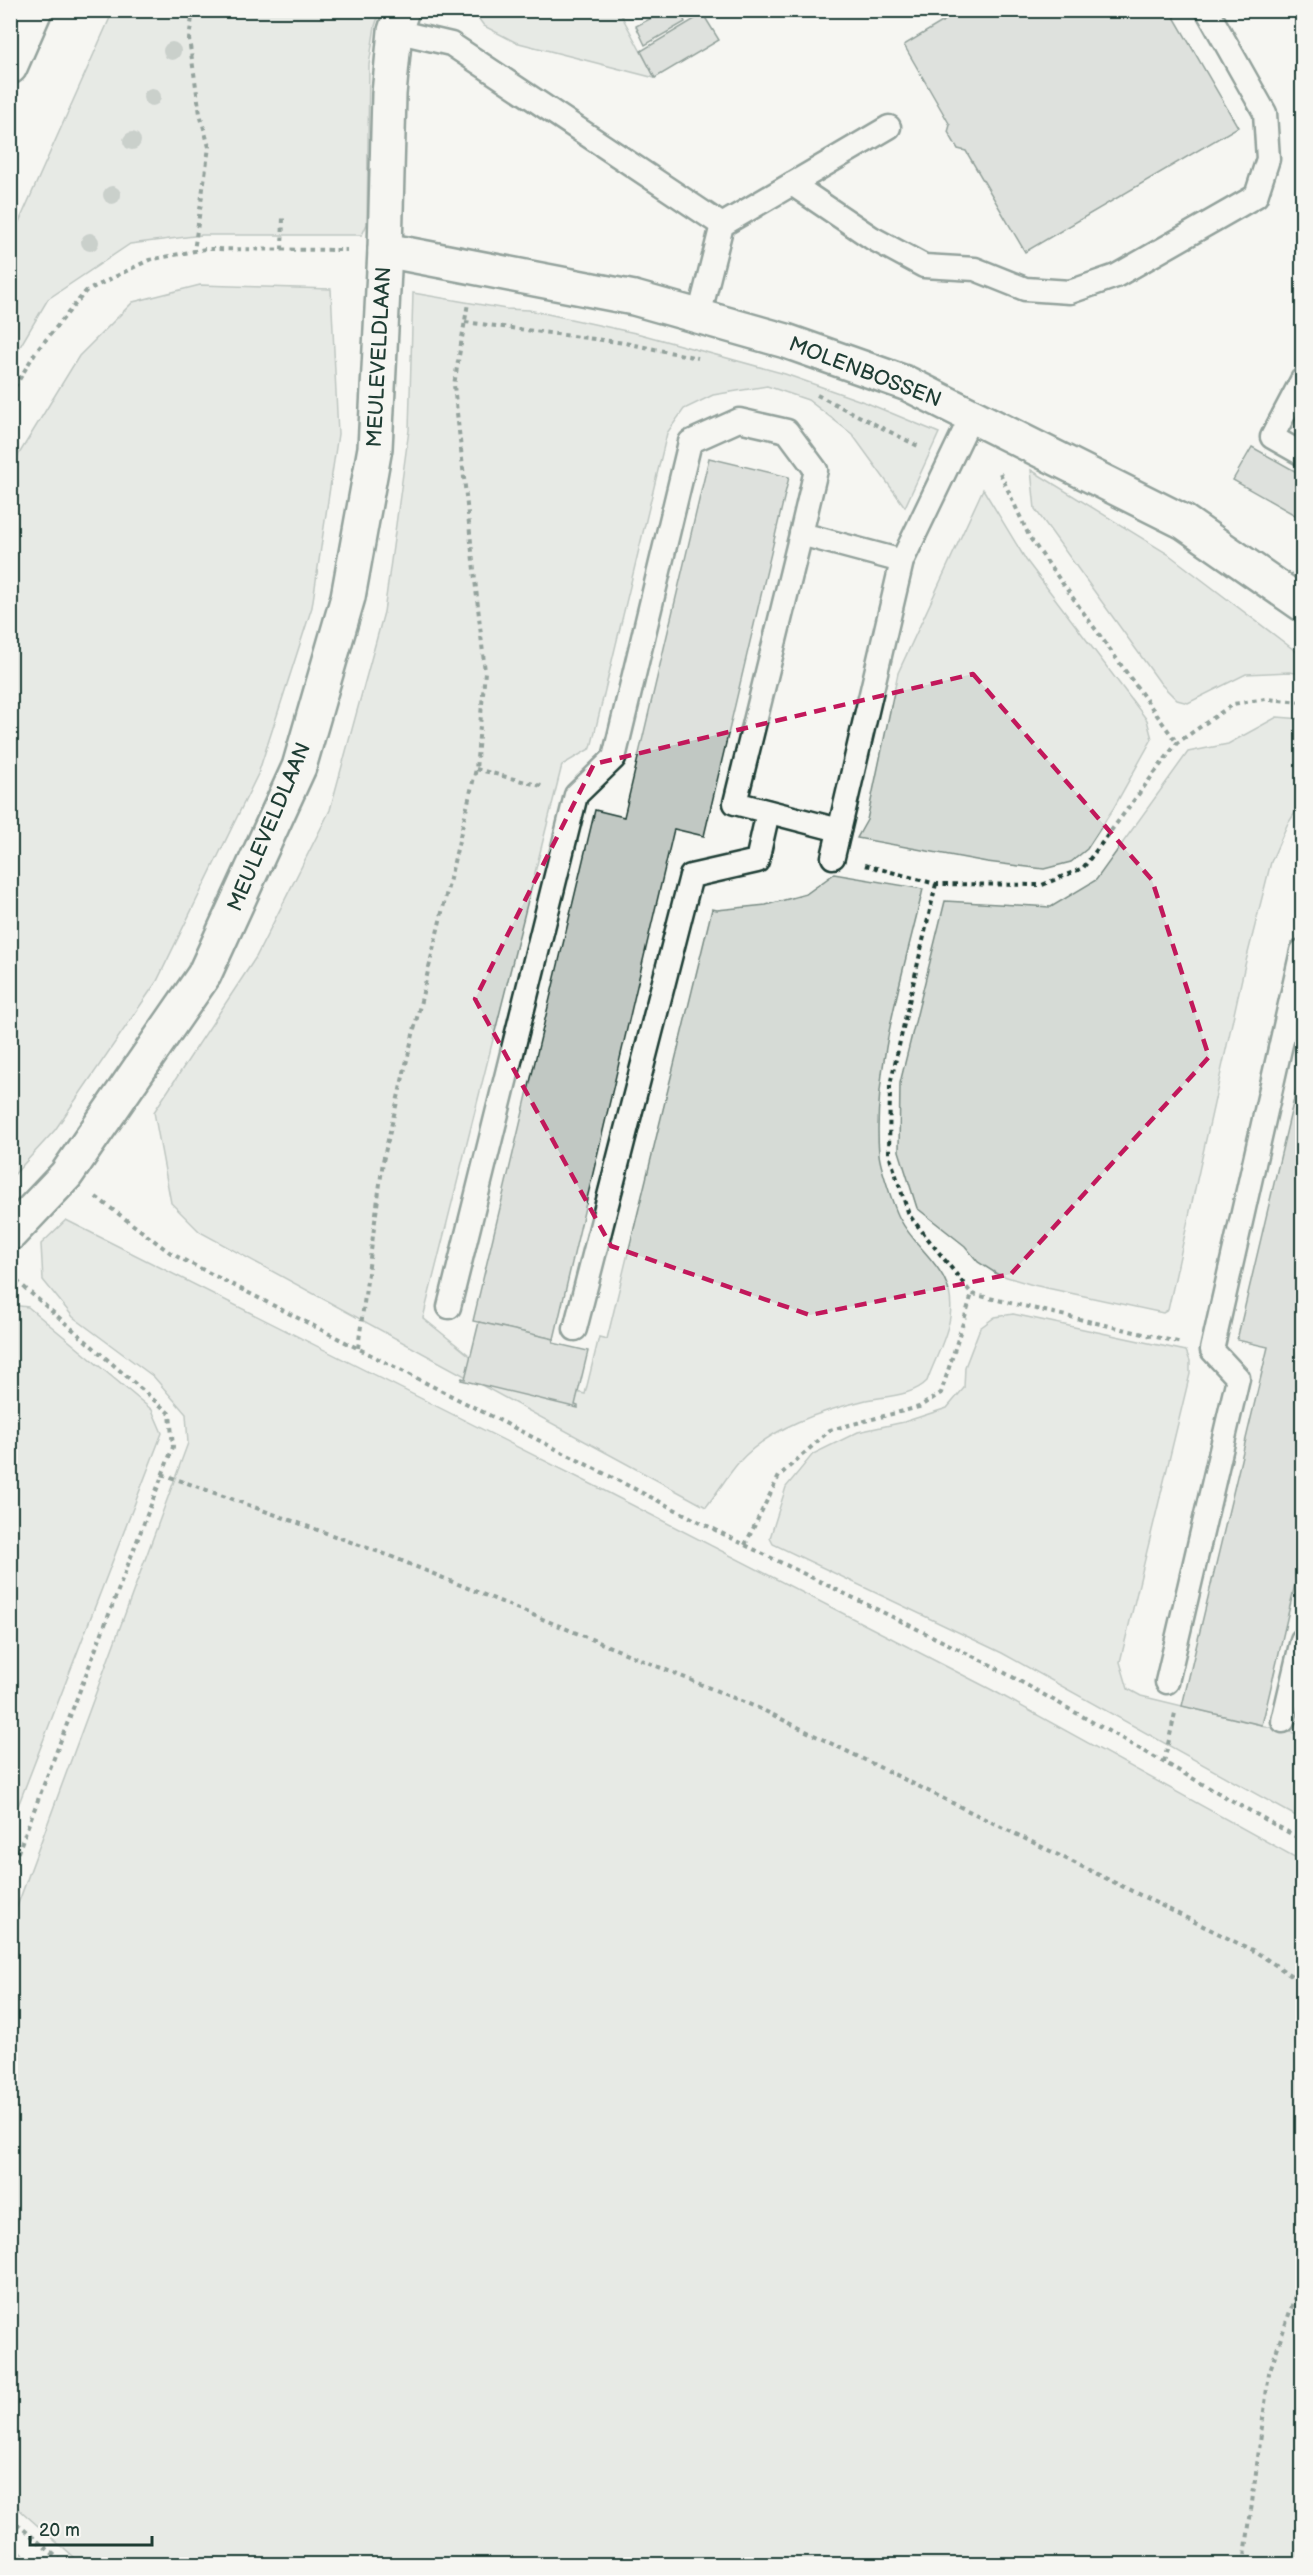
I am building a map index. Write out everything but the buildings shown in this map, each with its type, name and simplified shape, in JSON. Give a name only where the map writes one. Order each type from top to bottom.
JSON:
[{"type":"main road","points":[[10,67],[35,10]]},
{"type":"main road","name":"MEULEVELDLAAN","points":[[10,1234],[66,1175],[204,975],[299,767],[348,597],[375,448],[386,250],[389,94],[398,21]]},
{"type":"main road","name":"MOLENBOSSEN","points":[[386,250],[634,298],[786,341],[908,384],[1184,522],[1302,604]]},
{"type":"lane","points":[[792,184],[872,238],[924,266],[975,269],[1025,289],[1047,291],[1070,292],[1116,276],[1256,196],[1268,159],[1265,113],[1207,10]]},
{"type":"lane","points":[[398,21],[451,44],[722,225]]},
{"type":"lane","points":[[699,316],[722,225],[889,127]]},
{"type":"lane","points":[[1302,381],[1272,437],[1302,454]]},
{"type":"lane","points":[[833,857],[902,561],[972,415]]},
{"type":"lane","points":[[449,1307],[576,795],[614,758],[690,442],[739,420],[787,431],[816,470],[735,803],[839,830]]},
{"type":"lane","points":[[801,534],[902,561]]},
{"type":"lane","points":[[575,1329],[691,876],[757,861],[768,812]]},
{"type":"lane","points":[[1167,1682],[1238,1378],[1212,1350],[1302,951]]},
{"type":"lane","points":[[1282,1721],[1302,1640]]},
{"type":"path","points":[[193,10],[189,39],[200,114],[209,147],[194,251]]},
{"type":"path","points":[[282,250],[283,217]]},
{"type":"path","points":[[10,395],[35,353],[86,291],[149,260],[205,249],[386,250]]},
{"type":"path","points":[[358,1348],[383,1161],[476,769],[485,672],[454,385],[474,267]]},
{"type":"path","points":[[465,322],[625,343],[701,359]]},
{"type":"path","points":[[815,394],[904,438],[949,464]]},
{"type":"path","points":[[997,466],[1030,538],[1177,743]]},
{"type":"path","points":[[833,857],[936,884],[1042,885],[1083,868],[1177,743],[1233,704],[1266,699],[1302,702]]},
{"type":"path","points":[[476,769],[576,795]]},
{"type":"path","points":[[936,884],[890,1085],[889,1154],[909,1215],[972,1294],[1212,1350]]},
{"type":"path","points":[[66,1175],[172,1254],[745,1545],[991,1665],[1302,1840]]},
{"type":"path","points":[[10,1275],[170,1414],[173,1446],[12,1862],[10,1873]]},
{"type":"path","points":[[745,1545],[778,1476],[830,1430],[918,1407],[941,1393],[972,1294]]},
{"type":"path","points":[[162,1474],[390,1556],[763,1710],[1256,1952],[1302,1983]]},
{"type":"path","points":[[1164,1762],[1175,1712],[1167,1682]]},
{"type":"path","points":[[1244,2565],[1269,2373],[1302,2276]]},
{"type":"path","points":[[10,2518],[64,2565]]},
{"type":"highlighted area","points":[[973,674],[1152,880],[1209,1057],[1011,1274],[810,1315],[611,1246],[475,999],[594,764]]},
{"type":"shaded area","points":[[113,11],[380,11],[375,26],[369,65],[367,224],[362,235],[202,235],[130,244],[48,299],[11,362],[11,240]]},
{"type":"shaded area","points":[[473,11],[619,11],[655,78],[515,42],[484,26]]},
{"type":"shaded area","points":[[200,285],[331,289],[338,434],[312,607],[258,774],[157,981],[55,1130],[11,1178],[11,467],[79,356],[133,302]]},
{"type":"shaded area","points":[[413,293],[506,309],[529,310],[640,334],[785,374],[867,403],[939,433],[905,507],[852,434],[808,400],[767,386],[713,395],[684,409],[667,433],[591,748],[562,765],[423,1318],[489,1371],[585,1394],[599,1337],[607,1339],[712,909],[766,905],[806,894],[834,874],[923,889],[885,1054],[880,1088],[879,1154],[900,1219],[942,1275],[948,1287],[951,1301],[946,1333],[927,1381],[921,1386],[907,1393],[832,1409],[781,1430],[766,1439],[739,1462],[706,1507],[200,1232],[171,1203],[154,1112],[256,957],[330,810],[384,612],[409,430]]},
{"type":"shaded area","points":[[1031,470],[1168,554],[1302,656],[1302,674],[1289,672],[1246,674],[1188,703],[1177,700],[1161,684],[1035,509]]},
{"type":"shaded area","points":[[983,489],[1026,560],[1147,720],[1152,739],[1113,809],[1087,849],[1071,862],[1044,869],[987,862],[857,838],[867,820],[898,673]]},
{"type":"shaded area","points":[[1277,717],[1302,719],[1302,802],[1287,825],[1271,862],[1244,969],[1168,1310],[1163,1313],[1033,1285],[997,1274],[978,1262],[965,1246],[917,1208],[899,1151],[900,1083],[945,901],[1051,907],[1096,880],[1188,752],[1228,744]]},
{"type":"shaded area","points":[[66,1220],[597,1487],[992,1690],[1302,1861],[1302,2564],[81,2564],[11,2502],[11,1923],[188,1443],[186,1414],[154,1377],[73,1317],[43,1280],[41,1244]]},
{"type":"shaded area","points":[[11,1305],[28,1307],[152,1410],[162,1433],[11,1824]]},
{"type":"shaded area","points":[[1013,1314],[1186,1351],[1190,1361],[1190,1374],[1120,1662],[1128,1689],[1141,1696],[1302,1735],[1302,1816],[1294,1815],[1002,1653],[773,1544],[770,1538],[786,1487],[813,1454],[858,1432],[904,1422],[947,1408],[964,1388],[965,1367],[980,1328],[995,1317]]},
{"type":"shaded area","points":[[11,2544],[35,2564],[11,2564]]}]
